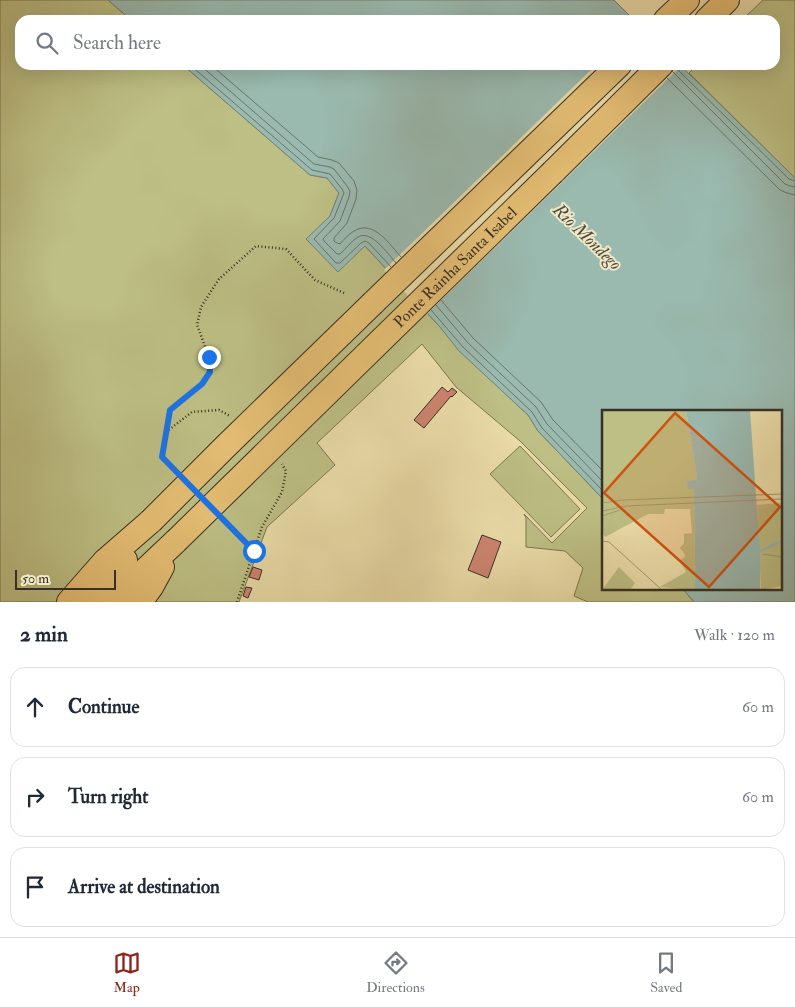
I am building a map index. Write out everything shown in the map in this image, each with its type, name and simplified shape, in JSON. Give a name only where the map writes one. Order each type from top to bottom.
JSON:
[{"type":"highway","points":[[671,15],[687,0]]},
{"type":"highway","points":[[712,15],[727,0]]},
{"type":"highway","name":"Ponte Rainha Santa Isabel","points":[[151,521],[614,70]]},
{"type":"highway","name":"Ponte Rainha Santa Isabel","points":[[118,602],[140,575],[250,470],[656,70]]},
{"type":"highway","points":[[69,602],[105,561],[151,521]]},
{"type":"highway","points":[[93,602],[151,521]]},
{"type":"highway","points":[[140,602],[151,587],[176,541]]},
{"type":"path","points":[[181,478],[162,457],[170,410],[202,384],[210,372],[209,357],[197,325],[201,308],[219,279],[256,246],[286,249],[315,280],[344,293]]},
{"type":"path","points":[[221,518],[254,551],[237,602]]},
{"type":"green space","points":[[0,0],[108,0],[125,15],[15,15],[15,70],[189,70],[310,175],[327,178],[339,193],[330,216],[307,240],[365,246],[460,351],[528,415],[538,431],[602,498],[602,590],[684,590],[694,602],[588,602],[574,596],[583,568],[565,551],[526,547],[526,518],[524,514],[552,543],[587,508],[520,441],[456,387],[422,344],[317,443],[335,465],[267,527],[239,602],[0,602]]},
{"type":"green space","points":[[763,0],[795,0],[795,178],[689,73],[692,70],[780,70],[780,15],[747,15]]},
{"type":"green space","points":[[520,446],[580,509],[551,537],[490,474]]},
{"type":"water","points":[[108,0],[614,0],[629,15],[125,15]]},
{"type":"water","name":"Rio Mondego","points":[[189,70],[685,70],[795,178],[795,602],[694,602],[684,590],[782,590],[782,410],[602,410],[602,498],[538,431],[528,415],[459,351],[440,327],[365,246],[338,272],[306,239],[330,216],[339,193],[327,178],[310,175]]},
{"type":"pier","points":[[591,70],[677,70],[426,315],[384,270]]},
{"type":"building","points":[[442,387],[448,392],[452,388],[457,392],[451,396],[424,428],[414,420]]},
{"type":"building","points":[[482,535],[501,542],[488,578],[468,570]]},
{"type":"building","points":[[253,567],[262,570],[259,580],[249,577]]},
{"type":"building","points":[[246,587],[252,588],[248,598],[243,596]]},
{"type":"route","points":[[209,357],[210,372],[202,384],[170,410],[162,457],[254,551]]}]
